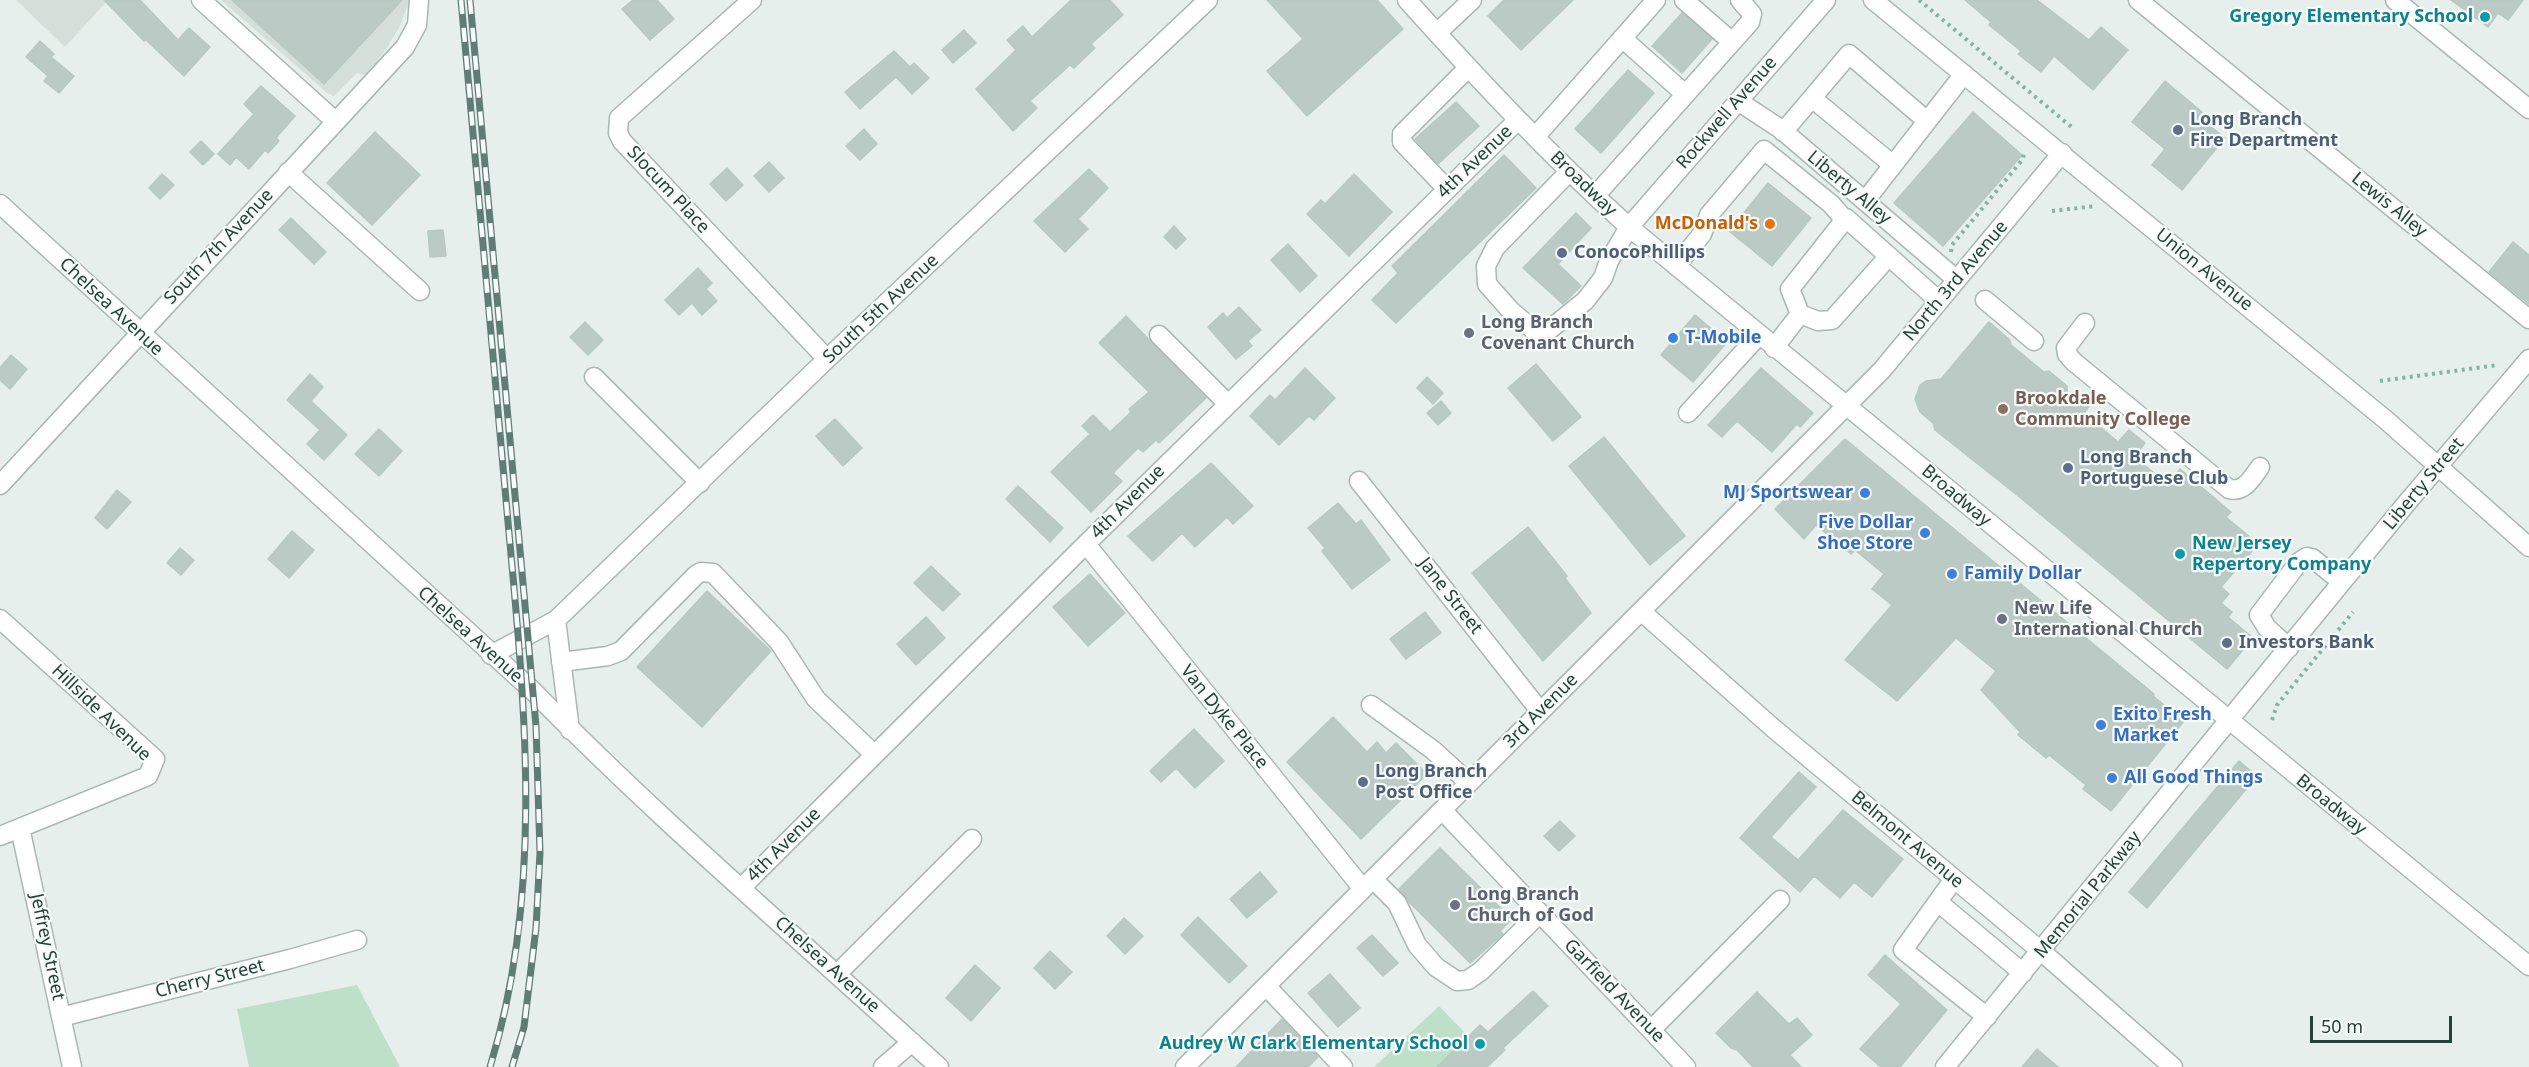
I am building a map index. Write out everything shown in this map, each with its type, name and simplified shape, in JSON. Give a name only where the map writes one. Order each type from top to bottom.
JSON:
[{"type":"street","points":[[201,0],[335,121]]},
{"type":"street","name":"South 7th Avenue","points":[[0,485],[405,47],[417,25],[419,0]]},
{"type":"street","name":"Slocum Place","points":[[752,0],[619,118],[618,133],[622,141],[827,359]]},
{"type":"street","name":"South 5th Avenue","points":[[491,655],[556,620],[827,359],[1208,0]]},
{"type":"street","name":"Broadway","points":[[1407,0],[1518,120],[1569,172],[1629,227],[2229,722],[2529,966]]},
{"type":"street","points":[[1437,33],[1472,0]]},
{"type":"street","points":[[1535,137],[1656,0]]},
{"type":"street","points":[[1684,0],[1732,42]]},
{"type":"street","points":[[1595,196],[1752,18],[1750,10],[1740,0]]},
{"type":"street","name":"Rockwell Avenue","points":[[1569,172],[1496,248],[1486,266],[1487,284],[1511,311],[1536,332],[1549,330],[1585,301],[1604,278],[1608,261],[1629,227],[1826,0]]},
{"type":"street","name":"Union Avenue","points":[[1873,0],[2439,465],[2529,547]]},
{"type":"street","name":"Lewis Alley","points":[[2138,0],[2529,319]]},
{"type":"street","points":[[2402,3],[2529,109]]},
{"type":"street","points":[[1622,38],[1685,94]]},
{"type":"street","points":[[1783,132],[1849,54],[1927,121]]},
{"type":"street","points":[[1447,189],[1402,142],[1402,134],[1468,68]]},
{"type":"street","points":[[1865,201],[1964,74]]},
{"type":"street","points":[[1812,98],[1893,165]]},
{"type":"street","name":"Liberty Alley","points":[[1738,101],[1783,132],[1957,280]]},
{"type":"street","name":"4th Avenue","points":[[741,888],[1086,544],[1518,120]]},
{"type":"street","points":[[1676,266],[1701,234],[1709,215],[1764,150],[1831,204],[1845,220],[1846,218],[1940,301]]},
{"type":"street","name":"North 3rd Avenue","points":[[1847,406],[1882,370],[2062,153]]},
{"type":"street","points":[[288,172],[420,291]]},
{"type":"street","name":"Chelsea Avenue","points":[[0,204],[533,691],[570,730],[741,888],[939,1067]]},
{"type":"street","points":[[1845,220],[1790,289],[1800,314],[1818,321],[1832,320],[1888,256]]},
{"type":"street","points":[[1985,300],[2034,341]]},
{"type":"street","points":[[1774,348],[1800,314]]},
{"type":"street","points":[[2085,323],[2066,348],[2067,354],[2074,363],[2229,489],[2236,491],[2242,489],[2260,467]]},
{"type":"street","points":[[1159,335],[1228,404]]},
{"type":"street","points":[[1688,413],[1759,335]]},
{"type":"street","name":"Liberty Street","points":[[2229,722],[2342,582],[2529,359]]},
{"type":"street","points":[[594,377],[699,483]]},
{"type":"street","name":"3rd Avenue","points":[[1185,1067],[1847,406]]},
{"type":"street","name":"Jane Street","points":[[1359,482],[1540,711]]},
{"type":"street","name":"Van Dyke Place","points":[[1086,544],[1368,884],[1398,903],[1417,945],[1436,967],[1456,981],[1468,980],[1481,971],[1540,913]]},
{"type":"street","points":[[2289,648],[2261,620],[2260,611],[2302,558],[2312,558],[2342,582]]},
{"type":"street","points":[[561,662],[616,653],[696,575],[701,572],[713,573],[779,642],[816,699],[874,754]]},
{"type":"street","name":"Belmont Avenue","points":[[1642,612],[1773,728],[2041,951],[2173,1067]]},
{"type":"street","name":"Hillside Avenue","points":[[0,619],[155,759],[148,776],[0,836]]},
{"type":"street","points":[[556,620],[570,730]]},
{"type":"street","points":[[1371,705],[1433,750],[1469,783]]},
{"type":"street","name":"Memorial Parkway","points":[[1945,1067],[2229,722]]},
{"type":"street","name":"Garfield Avenue","points":[[1442,810],[1686,1067]]},
{"type":"street","name":"Jeffrey Street","points":[[20,828],[72,1067]]},
{"type":"street","points":[[837,974],[972,839]]},
{"type":"street","points":[[1954,879],[1903,950],[1987,1017]]},
{"type":"street","points":[[1651,1030],[1780,900]]},
{"type":"street","points":[[1938,902],[2023,973]]},
{"type":"street","name":"Cherry Street","points":[[62,1017],[357,940]]},
{"type":"street","points":[[1266,986],[1343,1067]]},
{"type":"street","points":[[883,1067],[912,1042]]},
{"type":"path","points":[[1919,0],[2074,129]]},
{"type":"path","points":[[1951,252],[1952,245],[2023,159],[2024,151]]},
{"type":"path","points":[[2052,211],[2101,206]]},
{"type":"path","points":[[2380,381],[2498,365]]},
{"type":"path","points":[[2272,720],[2277,705],[2353,612]]},
{"type":"shaded area","points":[[16,0],[108,0],[65,47]]},
{"type":"shaded area","points":[[221,0],[410,0],[399,28],[382,55],[365,75],[357,73],[334,96],[327,93]]},
{"type":"green space","points":[[357,985],[400,1067],[249,1067],[237,1009]]},
{"type":"green space","points":[[1439,1006],[1469,1037],[1437,1067],[1374,1067]]},
{"type":"building","points":[[104,0],[140,0],[178,40],[189,28],[210,47],[184,76],[146,40],[144,41]]},
{"type":"building","points":[[232,0],[402,0],[324,84]]},
{"type":"building","points":[[633,0],[657,0],[674,19],[650,40],[622,9]]},
{"type":"building","points":[[1071,0],[1110,0],[1123,15],[1091,44],[1095,48],[1074,68],[1070,65],[1030,101],[1037,108],[1013,131],[976,89],[1016,50],[1007,40],[1023,26],[1032,37]]},
{"type":"building","points":[[1267,0],[1377,0],[1403,29],[1307,116],[1267,71],[1303,39]]},
{"type":"building","points":[[1504,0],[1573,0],[1521,50],[1488,16]]},
{"type":"building","points":[[1965,0],[2037,0],[2089,40],[2101,27],[2128,50],[2093,90],[2054,56],[2041,72],[2018,54],[2021,51],[1989,25],[1991,22]]},
{"type":"building","name":"Gregory Elementary School","points":[[2451,0],[2523,0],[2508,20],[2498,13],[2488,27]]},
{"type":"building","points":[[1682,13],[1712,39],[1682,73],[1652,46]]},
{"type":"building","points":[[964,30],[976,43],[953,63],[942,50]]},
{"type":"building","points":[[40,41],[54,54],[51,57],[74,76],[59,93],[44,81],[48,76],[26,57]]},
{"type":"building","points":[[894,51],[910,67],[914,63],[929,78],[912,94],[896,77],[860,109],[845,92]]},
{"type":"building","points":[[1628,70],[1654,93],[1601,153],[1575,129]]},
{"type":"building","name":"Long Branch Fire Department","points":[[2165,81],[2202,112],[2198,116],[2225,138],[2182,190],[2152,165],[2165,149],[2132,122]]},
{"type":"building","points":[[261,86],[295,116],[276,138],[279,141],[268,153],[265,150],[249,169],[236,157],[230,165],[218,154],[254,114],[244,104]]},
{"type":"building","points":[[1456,102],[1479,126],[1438,164],[1415,139]]},
{"type":"building","points":[[1973,112],[2022,155],[1943,246],[1894,203]]},
{"type":"building","points":[[864,129],[877,144],[860,160],[846,146]]},
{"type":"building","points":[[375,132],[420,175],[372,225],[327,183]]},
{"type":"building","points":[[201,141],[214,154],[203,165],[190,152]]},
{"type":"building","points":[[1504,155],[1536,188],[1396,323],[1372,300],[1398,273],[1392,266]]},
{"type":"building","points":[[769,162],[784,178],[769,192],[754,176]]},
{"type":"building","points":[[727,168],[743,185],[726,201],[710,184]]},
{"type":"building","points":[[1089,169],[1108,188],[1078,219],[1088,229],[1065,252],[1034,221]]},
{"type":"building","points":[[162,174],[174,185],[160,199],[149,188]]},
{"type":"building","points":[[1354,174],[1392,212],[1349,256],[1307,214],[1321,200],[1325,204]]},
{"type":"building","name":"McDonald's","points":[[1768,183],[1811,218],[1772,266],[1729,231]]},
{"type":"building","points":[[1576,213],[1591,228],[1558,264],[1581,286],[1563,304],[1523,268]]},
{"type":"building","points":[[291,218],[326,252],[314,264],[279,230]]},
{"type":"building","points":[[1174,226],[1186,239],[1176,249],[1164,237]]},
{"type":"building","points":[[443,230],[446,256],[430,257],[428,231]]},
{"type":"building","points":[[2513,242],[2529,255],[2529,304],[2489,272]]},
{"type":"building","points":[[1288,244],[1317,276],[1300,292],[1271,260]]},
{"type":"building","points":[[698,268],[712,283],[706,289],[717,301],[702,315],[692,303],[679,315],[665,300]]},
{"type":"building","points":[[1239,307],[1261,330],[1248,341],[1252,346],[1236,359],[1208,327],[1223,313],[1227,318]]},
{"type":"building","points":[[1695,315],[1727,342],[1693,382],[1661,355]]},
{"type":"building","points":[[1126,316],[1206,398],[1159,443],[1156,440],[1143,452],[1138,448],[1113,473],[1122,481],[1091,512],[1051,472],[1090,434],[1082,426],[1093,415],[1110,432],[1131,412],[1129,409],[1149,392],[1099,343]]},
{"type":"building","points":[[585,322],[603,340],[588,355],[570,337]]},
{"type":"building","points":[[1989,322],[2010,340],[2011,345],[2044,372],[2049,371],[2067,386],[2068,403],[2094,400],[2084,413],[2118,442],[2129,430],[2145,443],[2134,457],[2168,484],[2180,469],[2231,512],[2226,517],[2258,544],[2221,587],[2229,594],[2221,603],[2232,612],[2228,617],[2253,638],[2227,669],[1935,430],[1933,423],[1920,412],[1915,399],[1920,385],[1926,381],[1941,379]]},
{"type":"building","points":[[11,355],[27,369],[10,389],[0,380],[0,368]]},
{"type":"building","points":[[1536,364],[1581,417],[1553,441],[1508,388]]},
{"type":"building","points":[[1305,368],[1335,398],[1314,420],[1309,416],[1279,445],[1250,416],[1270,395],[1275,400]]},
{"type":"building","points":[[1761,368],[1813,413],[1800,427],[1797,424],[1772,452],[1737,421],[1722,437],[1708,425]]},
{"type":"building","points":[[310,374],[323,387],[311,401],[347,435],[324,460],[307,444],[320,430],[287,400]]},
{"type":"building","points":[[1427,377],[1443,393],[1433,404],[1417,388]]},
{"type":"building","points":[[1441,401],[1451,413],[1438,425],[1427,413]]},
{"type":"building","points":[[835,419],[862,448],[843,466],[816,436]]},
{"type":"building","points":[[379,429],[402,451],[379,476],[355,454]]},
{"type":"building","points":[[1604,437],[1685,536],[1650,565],[1569,466]]},
{"type":"building","points":[[1845,439],[2184,721],[2111,811],[2083,789],[2086,785],[2049,755],[2046,758],[2018,735],[2020,732],[1981,690],[1996,671],[1956,638],[1897,701],[1845,660],[1892,605],[1872,589],[1884,574],[1855,550],[1851,554],[1816,525],[1804,539],[1775,509]]},
{"type":"building","points":[[1211,463],[1253,506],[1233,524],[1227,517],[1195,547],[1182,533],[1153,561],[1128,536]]},
{"type":"building","points":[[1018,486],[1063,528],[1050,542],[1006,499]]},
{"type":"building","points":[[117,490],[131,502],[107,529],[95,518]]},
{"type":"building","points":[[1338,503],[1356,524],[1361,520],[1390,560],[1352,589],[1322,551],[1325,548],[1308,528]]},
{"type":"building","points":[[1528,527],[1567,576],[1565,578],[1591,613],[1543,661],[1472,573]]},
{"type":"building","points":[[292,531],[314,550],[289,578],[268,559]]},
{"type":"building","points":[[180,548],[194,560],[181,575],[167,563]]},
{"type":"building","points":[[931,566],[960,594],[943,611],[914,583]]},
{"type":"building","points":[[1090,574],[1125,613],[1088,646],[1053,607]]},
{"type":"building","points":[[707,591],[771,651],[702,727],[637,667]]},
{"type":"building","points":[[1425,612],[1441,633],[1406,659],[1390,639]]},
{"type":"building","points":[[926,617],[945,638],[916,665],[897,644]]},
{"type":"building","name":"Long Branch Post Office","points":[[1333,717],[1367,752],[1377,742],[1386,753],[1396,743],[1427,774],[1361,839],[1287,762]]},
{"type":"building","points":[[1194,729],[1224,761],[1195,788],[1176,768],[1161,782],[1150,771]]},
{"type":"building","points":[[2239,761],[2257,776],[2147,908],[2129,892]]},
{"type":"building","points":[[1799,772],[1816,787],[1771,837],[1798,860],[1843,810],[1903,859],[1872,897],[1854,882],[1840,898],[1814,876],[1800,892],[1740,838]]},
{"type":"building","points":[[1560,821],[1575,836],[1559,851],[1544,836]]},
{"type":"building","name":"Long Branch Church of God","points":[[1440,848],[1512,919],[1500,931],[1503,934],[1470,963],[1399,889]]},
{"type":"building","points":[[1260,872],[1277,892],[1247,918],[1230,899]]},
{"type":"building","points":[[1198,917],[1247,966],[1229,983],[1181,935]]},
{"type":"building","points":[[1124,918],[1143,936],[1125,954],[1107,936]]},
{"type":"building","points":[[1372,935],[1398,963],[1383,976],[1357,948]]},
{"type":"building","points":[[1050,951],[1072,972],[1055,989],[1034,968]]},
{"type":"building","points":[[1885,955],[1947,1010],[1900,1067],[1881,1067],[1860,1049],[1901,1004],[1868,975]]},
{"type":"building","points":[[975,965],[1000,988],[971,1021],[946,998]]},
{"type":"building","points":[[1330,974],[1360,1008],[1338,1027],[1308,993]]},
{"type":"building","points":[[1533,991],[1548,1006],[1503,1048],[1505,1050],[1487,1067],[1437,1067],[1480,1025],[1488,1032]]},
{"type":"building","points":[[1757,992],[1789,1024],[1797,1018],[1812,1035],[1790,1055],[1801,1067],[1753,1067],[1716,1033]]},
{"type":"building","points":[[1282,1019],[1318,1057],[1308,1067],[1236,1067]]},
{"type":"building","points":[[2037,1049],[2058,1067],[2022,1067]]},
{"type":"railway","points":[[461,0],[518,634],[526,780],[525,852],[519,924],[508,996],[490,1067]]},
{"type":"railway","points":[[470,0],[536,726],[540,853],[536,928],[524,1027],[512,1067]]},
{"type":"place","name":"Gregory Elementary School","points":[[2485,17]]},
{"type":"place","name":"Long Branch Fire Department","points":[[2178,130]]},
{"type":"place","name":"McDonald's","points":[[1770,224]]},
{"type":"place","name":"ConocoPhillips","points":[[1562,253]]},
{"type":"place","name":"Long Branch Covenant Church","points":[[1469,333]]},
{"type":"place","name":"T-Mobile","points":[[1673,338]]},
{"type":"place","name":"Brookdale Community College","points":[[2003,409]]},
{"type":"place","name":"Long Branch Portuguese Club","points":[[2068,468]]},
{"type":"place","name":"MJ Sportswear","points":[[1865,493]]},
{"type":"place","name":"Five Dollar Shoe Store","points":[[1925,533]]},
{"type":"place","name":"New Jersey Repertory Company","points":[[2180,554]]},
{"type":"place","name":"Family Dollar","points":[[1952,574]]},
{"type":"place","name":"New Life International Church","points":[[2002,619]]},
{"type":"place","name":"Investors Bank","points":[[2227,643]]},
{"type":"place","name":"Exito Fresh Market","points":[[2101,725]]},
{"type":"place","name":"All Good Things","points":[[2112,778]]},
{"type":"place","name":"Long Branch Post Office","points":[[1363,782]]},
{"type":"place","name":"Long Branch Church of God","points":[[1455,905]]},
{"type":"place","name":"Audrey W Clark Elementary School","points":[[1480,1044]]}]
